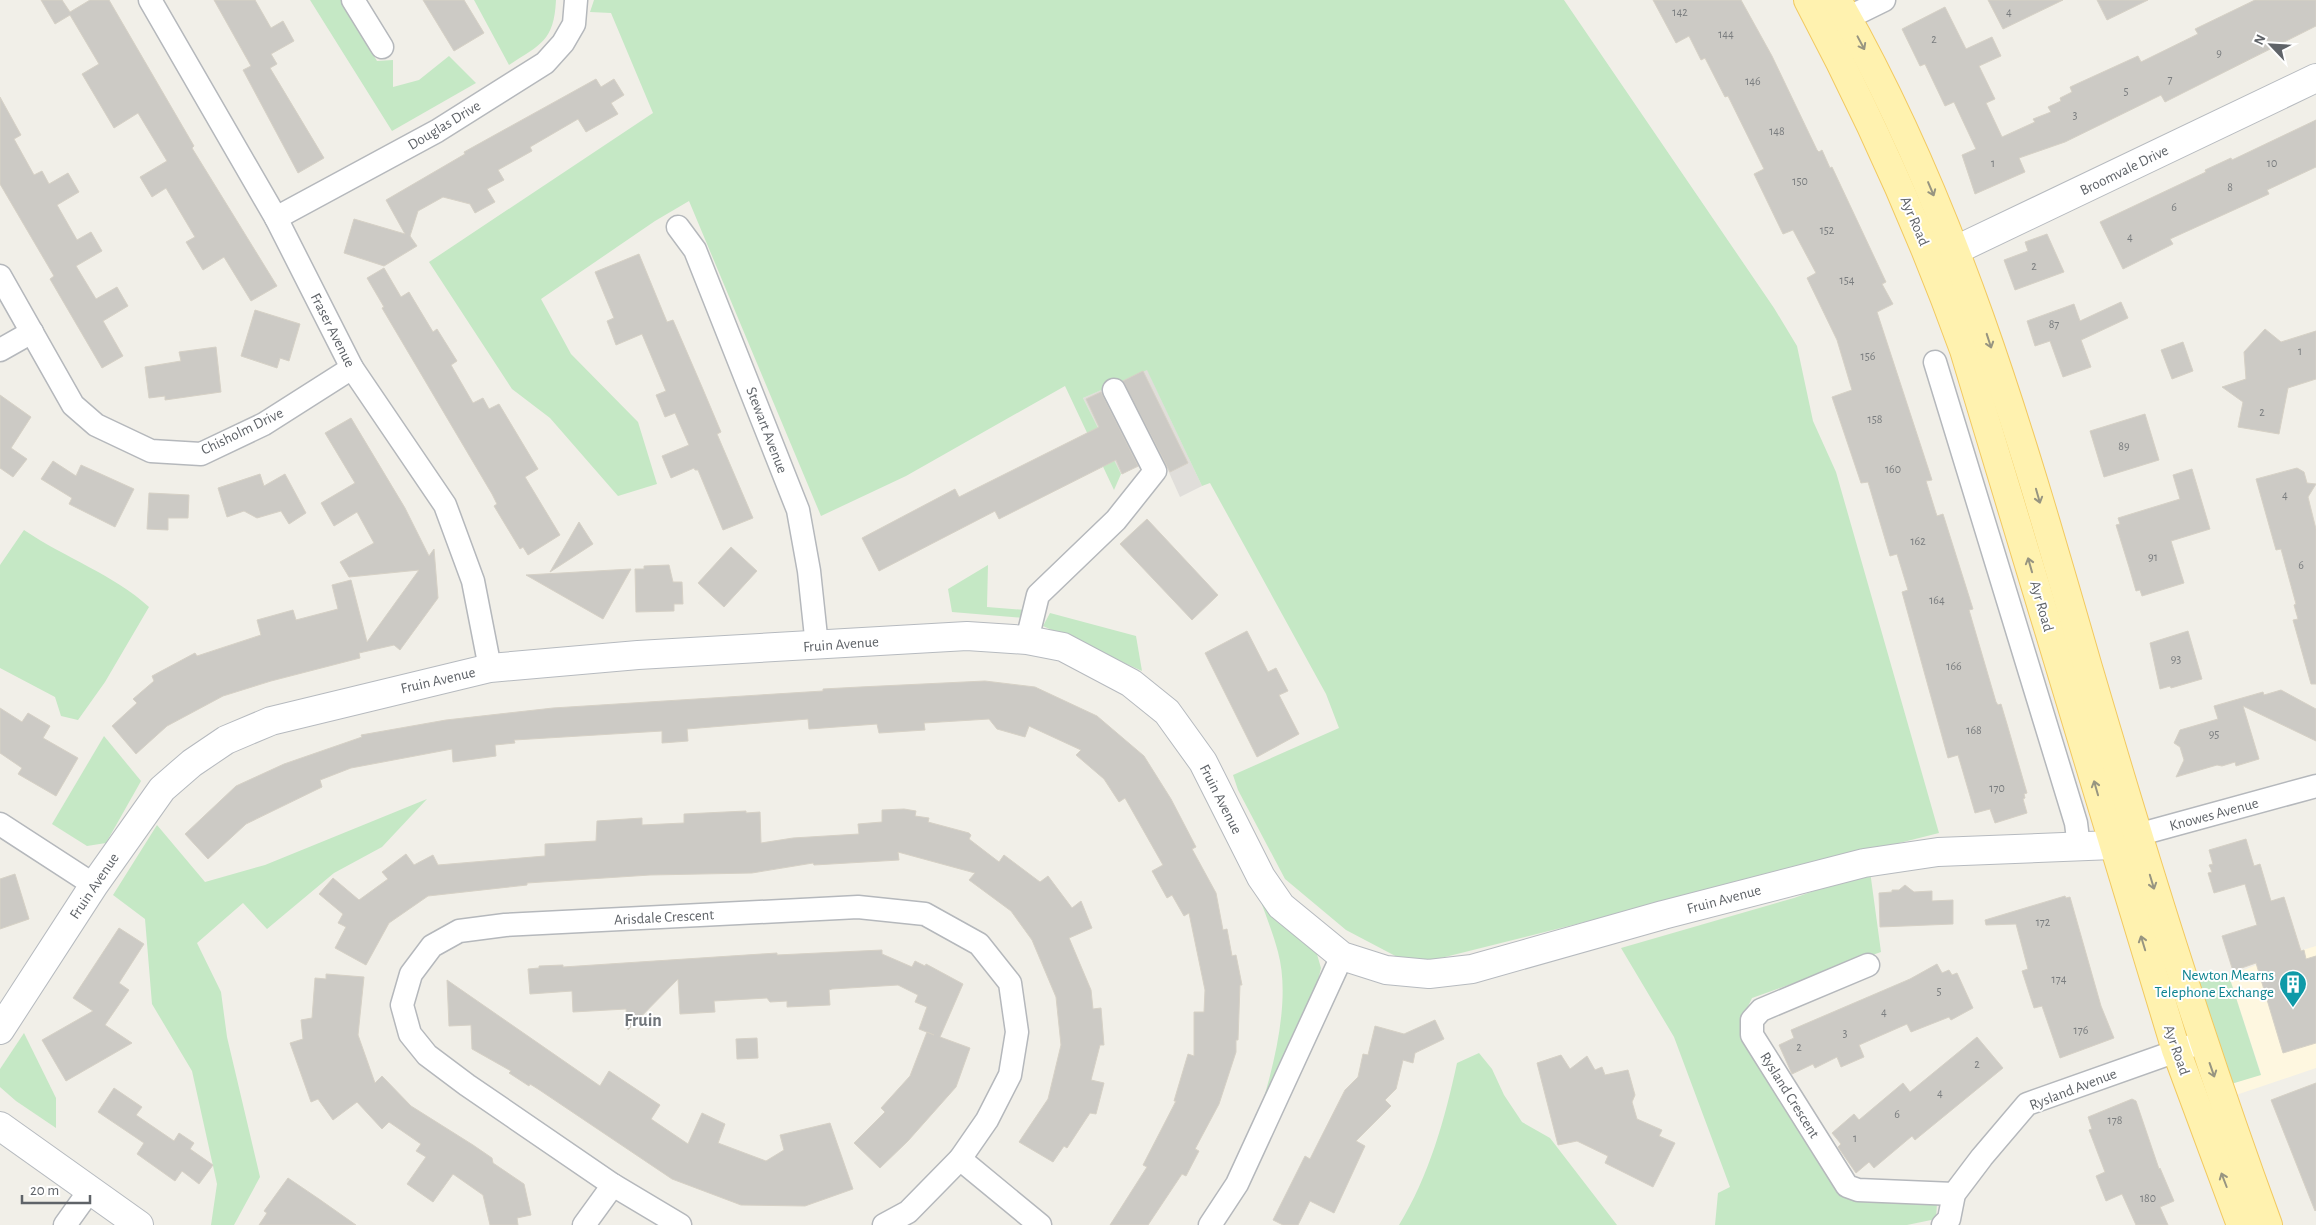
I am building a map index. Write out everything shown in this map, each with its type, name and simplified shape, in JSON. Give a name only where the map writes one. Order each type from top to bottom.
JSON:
[{"type":"main road","name":"Ayr Road","points":[[1808,0],[1881,142],[1931,259],[1964,350],[2125,840],[2202,1042],[2268,1225]]},
{"type":"main road","name":"Ayr Road","points":[[1842,10],[1887,91],[1956,250],[1984,324],[2030,470],[2125,840],[2176,1050],[2242,1225]]},
{"type":"street","name":"Fraser Avenue","points":[[150,0],[276,218],[352,368],[445,505],[473,581],[490,668]]},
{"type":"street","points":[[353,0],[382,47]]},
{"type":"street","name":"Douglas Drive","points":[[276,218],[437,131],[545,63],[563,43],[574,24],[576,0]]},
{"type":"street","points":[[1824,30],[1842,10],[1884,0]]},
{"type":"street","name":"Broomvale Drive","points":[[1931,259],[1956,250],[2316,78]]},
{"type":"street","name":"Stewart Avenue","points":[[678,227],[695,250],[798,510],[809,571],[817,646]]},
{"type":"street","name":"Chisholm Drive","points":[[0,276],[73,405],[96,425],[152,451],[201,454],[264,424],[352,368]]},
{"type":"street","points":[[0,350],[32,332]]},
{"type":"street","name":"Ayr Road","points":[[1935,362],[2076,823],[2079,847]]},
{"type":"street","points":[[1028,640],[1038,595],[1116,520],[1155,471],[1114,390]]},
{"type":"street","name":"Fruin Avenue","points":[[0,1030],[94,885],[162,789],[192,763],[226,740],[271,721],[490,668],[638,655],[968,636],[1028,640],[1063,647],[1100,664],[1131,683],[1167,712],[1203,762],[1262,877],[1281,906],[1342,956],[1386,970],[1429,974],[1472,969],[1663,915],[1864,863],[1938,852],[2079,847],[2125,840]]},
{"type":"street","name":"Knowes Avenue","points":[[2125,840],[2316,786]]},
{"type":"street","points":[[0,824],[94,885]]},
{"type":"street","name":"Arisdale Crescent","points":[[680,1225],[613,1185],[467,1085],[427,1055],[410,1034],[402,1005],[411,974],[432,946],[459,931],[505,925],[858,906],[925,914],[979,944],[1010,982],[1017,1032],[1010,1075],[987,1120],[960,1159],[908,1212],[884,1225]]},
{"type":"street","points":[[1210,1225],[1237,1184],[1342,956]]},
{"type":"street","name":"Rysland Crescent","points":[[1868,965],[1761,1010],[1752,1020],[1752,1035],[1847,1186],[1858,1190],[1954,1194]]},
{"type":"street","name":"Rysland Avenue","points":[[1943,1225],[1949,1219],[1954,1194],[1982,1157],[2027,1104],[2202,1042]]},
{"type":"street","points":[[0,1126],[139,1225]]},
{"type":"street","points":[[960,1159],[1040,1225]]},
{"type":"street","points":[[584,1225],[613,1185]]},
{"type":"street","points":[[65,1225],[90,1190]]},
{"type":"shaded area","points":[[1147,369],[1202,486],[1180,497],[1162,457],[1121,474],[1083,398]]},
{"type":"shaded area","points":[[2316,946],[2316,1068],[2236,1095],[2231,1084],[2261,1074],[2229,976],[2261,963]]},
{"type":"green space","points":[[310,0],[341,0],[377,61],[393,60],[393,87],[419,80],[449,56],[476,83],[392,131]]},
{"type":"green space","points":[[474,0],[556,0],[555,14],[549,33],[544,40],[530,52],[509,65]]},
{"type":"green space","points":[[594,0],[1564,0],[1774,308],[1797,346],[1813,421],[1836,472],[1939,833],[1433,960],[1403,960],[1346,930],[1285,879],[1238,790],[1233,775],[1339,728],[1326,694],[1210,483],[1202,486],[1147,370],[1083,398],[1121,474],[1114,490],[1065,386],[906,476],[821,516],[689,201],[655,221],[541,299],[571,354],[638,422],[657,484],[618,496],[550,418],[512,389],[429,262],[653,113],[611,13],[590,12]]},
{"type":"green space","points":[[24,530],[120,585],[149,607],[105,682],[78,720],[61,716],[55,697],[0,668],[0,565]]},
{"type":"green space","points":[[988,565],[987,607],[1026,610],[1024,618],[952,612],[948,589]]},
{"type":"green space","points":[[1050,613],[1136,636],[1142,671],[1043,626]]},
{"type":"green space","points":[[104,736],[141,781],[106,843],[87,846],[52,824]]},
{"type":"green space","points":[[427,799],[382,847],[334,873],[267,929],[243,903],[197,943],[221,992],[227,1037],[260,1177],[234,1225],[211,1225],[217,1184],[192,1071],[152,1004],[145,919],[113,895],[157,825],[205,882],[265,865]]},
{"type":"green space","points":[[1870,871],[1881,952],[1752,998],[1741,1021],[1827,1173],[1937,1203],[1936,1219],[1907,1225],[1715,1225],[1718,1193],[1730,1187],[1674,1037],[1621,948],[1794,898]]},
{"type":"green space","points":[[1258,894],[1316,951],[1321,968],[1316,989],[1260,1111],[1271,1074],[1279,1032],[1283,991],[1282,971],[1278,952]]},
{"type":"green space","points":[[2229,976],[2261,1075],[2231,1084],[2197,982]]},
{"type":"green space","points":[[24,1033],[56,1098],[56,1128],[16,1101],[0,1087],[0,1069]]},
{"type":"green space","points":[[1479,1053],[1492,1069],[1504,1095],[1522,1122],[1550,1138],[1617,1225],[1399,1225],[1419,1187],[1435,1147],[1457,1063]]},
{"type":"building","points":[[41,0],[62,0],[70,12],[90,0],[109,0],[194,146],[192,148],[277,286],[251,301],[224,257],[203,270],[186,242],[195,237],[166,188],[152,197],[140,177],[167,161],[138,113],[114,128],[82,74],[99,64],[70,15],[55,24]]},
{"type":"building","points":[[214,0],[255,0],[271,28],[283,21],[294,41],[271,54],[277,64],[270,68],[324,158],[298,173],[243,70],[251,66]]},
{"type":"building","points":[[423,0],[464,0],[484,33],[454,51]]},
{"type":"building","points":[[1653,0],[1741,0],[1772,56],[1817,150],[1819,152],[1822,150],[1830,168],[1832,167],[1886,282],[1882,284],[1893,304],[1877,312],[1932,480],[1926,481],[1936,513],[1937,516],[1943,514],[1973,609],[1969,610],[1996,702],[1998,705],[2001,704],[2027,793],[2024,794],[2025,798],[2023,799],[2027,813],[1995,823],[1990,809],[1975,813],[1958,755],[1948,758],[1902,592],[1908,590],[1897,554],[1890,556],[1868,482],[1861,483],[1832,397],[1852,390],[1837,340],[1807,278],[1816,273],[1793,230],[1783,234],[1754,174],[1764,169],[1728,96],[1725,97],[1705,58],[1701,60],[1689,36],[1676,43]]},
{"type":"building","points":[[1988,0],[2063,0],[2003,29]]},
{"type":"building","points":[[2097,0],[2148,0],[2107,20]]},
{"type":"building","points":[[2255,0],[2316,0],[2316,26],[2165,102],[2161,95],[2065,142],[2019,158],[2025,172],[1975,194],[1962,155],[1976,149],[1954,102],[1945,106],[1925,64],[1920,66],[1902,29],[1945,7],[1966,49],[1992,37],[2001,56],[1979,66],[1995,99],[1986,103],[2002,137],[2035,122],[2033,119],[2051,112],[2048,107],[2061,101],[2060,98],[2072,92],[2070,87],[2138,56],[2141,62],[2198,34],[2195,29]]},
{"type":"building","points":[[596,79],[601,87],[614,79],[624,95],[611,103],[618,114],[586,132],[578,119],[530,147],[532,151],[498,170],[504,180],[487,189],[495,202],[475,213],[470,204],[443,197],[418,211],[410,236],[417,246],[384,266],[344,253],[354,219],[405,234],[386,200],[465,154],[464,152]]},
{"type":"building","points":[[0,97],[21,135],[14,139],[34,175],[42,171],[49,184],[68,173],[79,192],[57,205],[77,240],[91,232],[102,251],[76,266],[96,299],[117,287],[128,306],[103,321],[123,356],[102,368],[50,279],[54,276],[0,184]]},
{"type":"building","points":[[2316,120],[2316,167],[2267,190],[2269,194],[2170,239],[2173,244],[2123,269],[2100,222],[2206,172],[2205,170],[2231,158],[2232,160]]},
{"type":"building","points":[[2047,234],[2064,272],[2015,290],[2004,260],[2028,251],[2025,242]]},
{"type":"building","points":[[639,254],[667,322],[673,320],[702,387],[721,432],[717,434],[753,518],[723,530],[698,470],[694,468],[671,478],[662,456],[689,445],[675,413],[665,417],[656,395],[666,391],[642,334],[616,345],[607,321],[614,318],[595,272]]},
{"type":"building","points":[[384,268],[401,297],[409,292],[433,332],[437,329],[457,361],[451,365],[473,403],[483,398],[489,409],[499,404],[538,469],[525,477],[560,535],[528,555],[523,547],[520,549],[494,506],[497,504],[492,494],[382,308],[384,307],[367,278]]},
{"type":"building","points":[[2121,302],[2128,318],[2081,340],[2091,367],[2063,377],[2050,341],[2035,346],[2027,321],[2074,304],[2080,321]]},
{"type":"building","points":[[255,310],[300,324],[289,361],[280,358],[277,368],[241,356]]},
{"type":"building","points":[[2265,329],[2281,342],[2316,331],[2316,379],[2288,388],[2279,434],[2238,427],[2243,402],[2222,387],[2246,379],[2244,352]]},
{"type":"building","points":[[2183,342],[2193,371],[2172,379],[2161,350]]},
{"type":"building","points":[[216,347],[221,392],[165,400],[165,396],[149,398],[145,367],[181,361],[179,352]]},
{"type":"building","points":[[1143,371],[1188,463],[1170,472],[1123,381]]},
{"type":"building","points":[[1101,392],[1138,466],[1122,474],[1116,460],[999,519],[995,511],[879,571],[862,538],[955,489],[959,497],[1099,427],[1086,399]]},
{"type":"building","points":[[0,395],[31,417],[11,448],[27,459],[13,477],[0,468]]},
{"type":"building","points":[[2145,414],[2159,460],[2104,477],[2090,431]]},
{"type":"building","points":[[351,418],[405,508],[429,556],[434,549],[438,598],[400,650],[394,645],[359,653],[360,658],[271,681],[223,696],[167,726],[136,754],[112,726],[137,703],[133,699],[154,681],[152,676],[195,653],[197,656],[261,635],[257,620],[293,610],[296,620],[338,609],[332,585],[351,580],[367,642],[419,570],[349,577],[340,562],[374,543],[357,512],[334,526],[321,503],[355,483],[325,433]]},
{"type":"building","points":[[53,461],[76,476],[81,465],[134,489],[115,527],[69,504],[72,498],[41,479]]},
{"type":"building","points":[[2297,468],[2304,472],[2307,483],[2316,484],[2308,497],[2316,529],[2316,684],[2311,684],[2293,620],[2298,619],[2294,605],[2296,604],[2281,549],[2276,550],[2256,479]]},
{"type":"building","points":[[2192,469],[2210,529],[2171,541],[2184,583],[2142,596],[2140,590],[2136,591],[2116,525],[2120,524],[2118,518],[2180,499],[2173,475]]},
{"type":"building","points":[[260,474],[264,486],[285,474],[306,513],[289,524],[281,511],[257,518],[244,511],[227,517],[218,488]]},
{"type":"building","points":[[149,493],[189,495],[188,518],[168,518],[168,530],[147,529]]},
{"type":"building","points":[[1147,519],[1218,595],[1192,620],[1120,544]]},
{"type":"building","points":[[579,522],[593,544],[550,572]]},
{"type":"building","points":[[731,547],[757,571],[724,607],[698,583]]},
{"type":"building","points":[[669,565],[673,582],[682,582],[683,604],[674,604],[674,611],[636,612],[635,569],[644,569],[644,566]]},
{"type":"building","points":[[631,569],[603,619],[526,575]]},
{"type":"building","points":[[1247,631],[1268,672],[1276,668],[1288,691],[1279,695],[1299,734],[1257,757],[1205,653]]},
{"type":"building","points":[[2188,631],[2202,679],[2171,688],[2170,686],[2160,689],[2150,643]]},
{"type":"building","points":[[985,681],[1035,687],[1097,716],[1144,756],[1171,799],[1196,847],[1192,849],[1216,893],[1223,930],[1227,929],[1232,956],[1236,955],[1242,985],[1240,985],[1236,1052],[1219,1104],[1195,1149],[1199,1151],[1186,1176],[1182,1174],[1148,1225],[1110,1225],[1147,1167],[1143,1165],[1176,1101],[1174,1101],[1188,1054],[1194,1056],[1194,1012],[1204,1012],[1205,990],[1189,913],[1184,916],[1172,895],[1167,898],[1152,871],[1163,865],[1125,798],[1119,802],[1104,779],[1076,755],[1081,750],[1029,726],[1025,737],[997,729],[989,719],[924,723],[925,730],[879,733],[877,724],[809,729],[808,719],[687,729],[688,741],[662,743],[662,731],[514,740],[515,743],[495,745],[496,756],[453,762],[452,749],[351,768],[320,780],[322,787],[246,824],[208,859],[185,834],[236,786],[284,764],[362,737],[361,735],[446,720],[553,708],[823,691],[823,689]]},
{"type":"building","points":[[2281,690],[2316,709],[2316,741],[2243,706],[2259,759],[2236,766],[2235,762],[2222,766],[2217,765],[2176,777],[2184,760],[2180,747],[2174,743],[2180,730],[2218,719],[2214,706],[2263,692],[2264,695]]},
{"type":"building","points":[[0,708],[22,722],[28,713],[50,726],[43,738],[78,758],[56,796],[18,774],[22,768],[0,753]]},
{"type":"building","points":[[904,809],[916,811],[915,816],[929,818],[928,822],[969,833],[971,835],[969,839],[999,862],[1004,855],[1040,882],[1048,876],[1072,908],[1081,901],[1092,928],[1069,938],[1091,990],[1093,1009],[1101,1008],[1104,1045],[1100,1045],[1091,1080],[1104,1083],[1096,1114],[1090,1113],[1067,1148],[1064,1146],[1053,1162],[1019,1142],[1048,1099],[1061,1045],[1056,997],[1032,940],[1011,911],[969,880],[975,873],[898,852],[899,860],[814,865],[813,863],[752,873],[650,875],[527,883],[527,885],[428,896],[389,923],[366,965],[335,948],[346,927],[338,923],[343,914],[319,894],[333,878],[359,900],[388,879],[382,872],[406,854],[414,865],[433,855],[438,865],[545,856],[545,844],[596,841],[597,821],[642,818],[642,825],[684,823],[684,814],[760,812],[761,843],[793,838],[859,834],[858,824],[882,822],[882,810]]},
{"type":"building","points":[[2246,839],[2254,866],[2260,864],[2271,901],[2284,897],[2301,951],[2304,950],[2306,959],[2316,956],[2316,1043],[2283,1053],[2256,963],[2233,971],[2222,936],[2257,925],[2245,884],[2214,893],[2208,873],[2212,872],[2209,865],[2213,864],[2209,850]]},
{"type":"building","points":[[15,874],[29,919],[0,929],[0,879]]},
{"type":"building","points":[[1905,885],[1914,892],[1932,891],[1932,901],[1953,900],[1953,924],[1880,927],[1879,893],[1899,890]]},
{"type":"building","points":[[2065,896],[2066,898],[2070,897],[2101,1006],[2114,1038],[2060,1058],[2042,1006],[2034,1008],[2022,971],[2028,969],[2016,924],[1986,925],[1985,920]]},
{"type":"building","points":[[119,928],[144,944],[119,983],[129,990],[105,1025],[132,1043],[66,1081],[42,1040],[93,1011],[73,998]]},
{"type":"building","points":[[882,950],[882,954],[912,967],[915,961],[925,966],[926,964],[963,984],[940,1037],[970,1048],[956,1087],[908,1141],[880,1168],[854,1143],[885,1112],[881,1108],[910,1076],[927,1032],[919,1029],[927,1007],[915,1002],[918,995],[898,985],[832,989],[829,990],[830,1005],[787,1007],[787,1001],[770,1002],[767,998],[714,1001],[715,1012],[680,1014],[678,979],[628,1030],[626,1009],[573,1012],[572,991],[530,994],[528,969],[539,968],[539,966],[563,965],[563,967],[777,953],[777,955]]},
{"type":"building","points":[[1937,964],[1942,973],[1949,970],[1952,975],[1957,973],[1973,1008],[1951,1020],[1949,1017],[1911,1032],[1907,1024],[1859,1045],[1864,1057],[1841,1067],[1837,1057],[1815,1068],[1813,1064],[1792,1074],[1779,1045],[1794,1038],[1791,1030],[1910,979]]},
{"type":"building","points":[[326,974],[364,977],[358,1035],[375,1083],[382,1076],[411,1106],[492,1158],[493,1163],[524,1184],[531,1215],[517,1218],[518,1225],[490,1225],[483,1195],[453,1174],[433,1202],[407,1184],[426,1157],[416,1151],[421,1144],[389,1122],[382,1129],[357,1102],[333,1120],[318,1099],[311,1102],[290,1043],[303,1039],[301,1020],[312,1018],[315,978],[326,979]]},
{"type":"building","points":[[447,980],[600,1086],[609,1071],[660,1105],[651,1119],[688,1144],[702,1113],[725,1124],[718,1143],[766,1161],[784,1150],[780,1135],[830,1123],[853,1189],[805,1206],[741,1205],[672,1179],[538,1089],[530,1084],[529,1086],[509,1073],[511,1071],[472,1049],[471,1025],[449,1026]]},
{"type":"building","points":[[1435,1020],[1444,1039],[1415,1053],[1413,1063],[1403,1060],[1396,1089],[1385,1100],[1391,1106],[1356,1141],[1365,1146],[1334,1213],[1310,1201],[1298,1225],[1283,1225],[1273,1220],[1305,1156],[1310,1159],[1345,1090],[1358,1077],[1363,1054],[1368,1055],[1375,1026],[1404,1034]]},
{"type":"building","points":[[1977,1037],[2003,1068],[1915,1140],[1912,1136],[1874,1168],[1869,1162],[1856,1173],[1838,1147],[1841,1144],[1832,1133],[1854,1114],[1859,1120],[1903,1083],[1910,1092]]},
{"type":"building","points":[[757,1038],[758,1058],[737,1059],[736,1039]]},
{"type":"building","points":[[1561,1055],[1570,1069],[1587,1056],[1595,1070],[1602,1067],[1605,1075],[1628,1070],[1635,1095],[1632,1102],[1637,1119],[1662,1130],[1659,1136],[1675,1143],[1653,1187],[1605,1163],[1608,1156],[1577,1141],[1558,1145],[1537,1063]]},
{"type":"building","points":[[2316,1083],[2316,1210],[2315,1211],[2271,1100]]},
{"type":"building","points":[[114,1088],[142,1107],[136,1115],[174,1141],[179,1133],[194,1143],[190,1149],[213,1165],[199,1184],[182,1171],[175,1181],[137,1154],[144,1143],[98,1112]]},
{"type":"building","points":[[2132,1099],[2136,1101],[2159,1169],[2174,1201],[2160,1207],[2168,1225],[2136,1225],[2122,1194],[2106,1201],[2096,1176],[2105,1172],[2089,1130],[2092,1129],[2088,1117]]},
{"type":"building","points":[[288,1178],[356,1225],[259,1225],[267,1213],[264,1211]]},
{"type":"place","name":"Newton Mearns Telephone Exchange","points":[[2293,1008]]},
{"type":"district","name":"Fruin","points":[[643,1020]]}]
